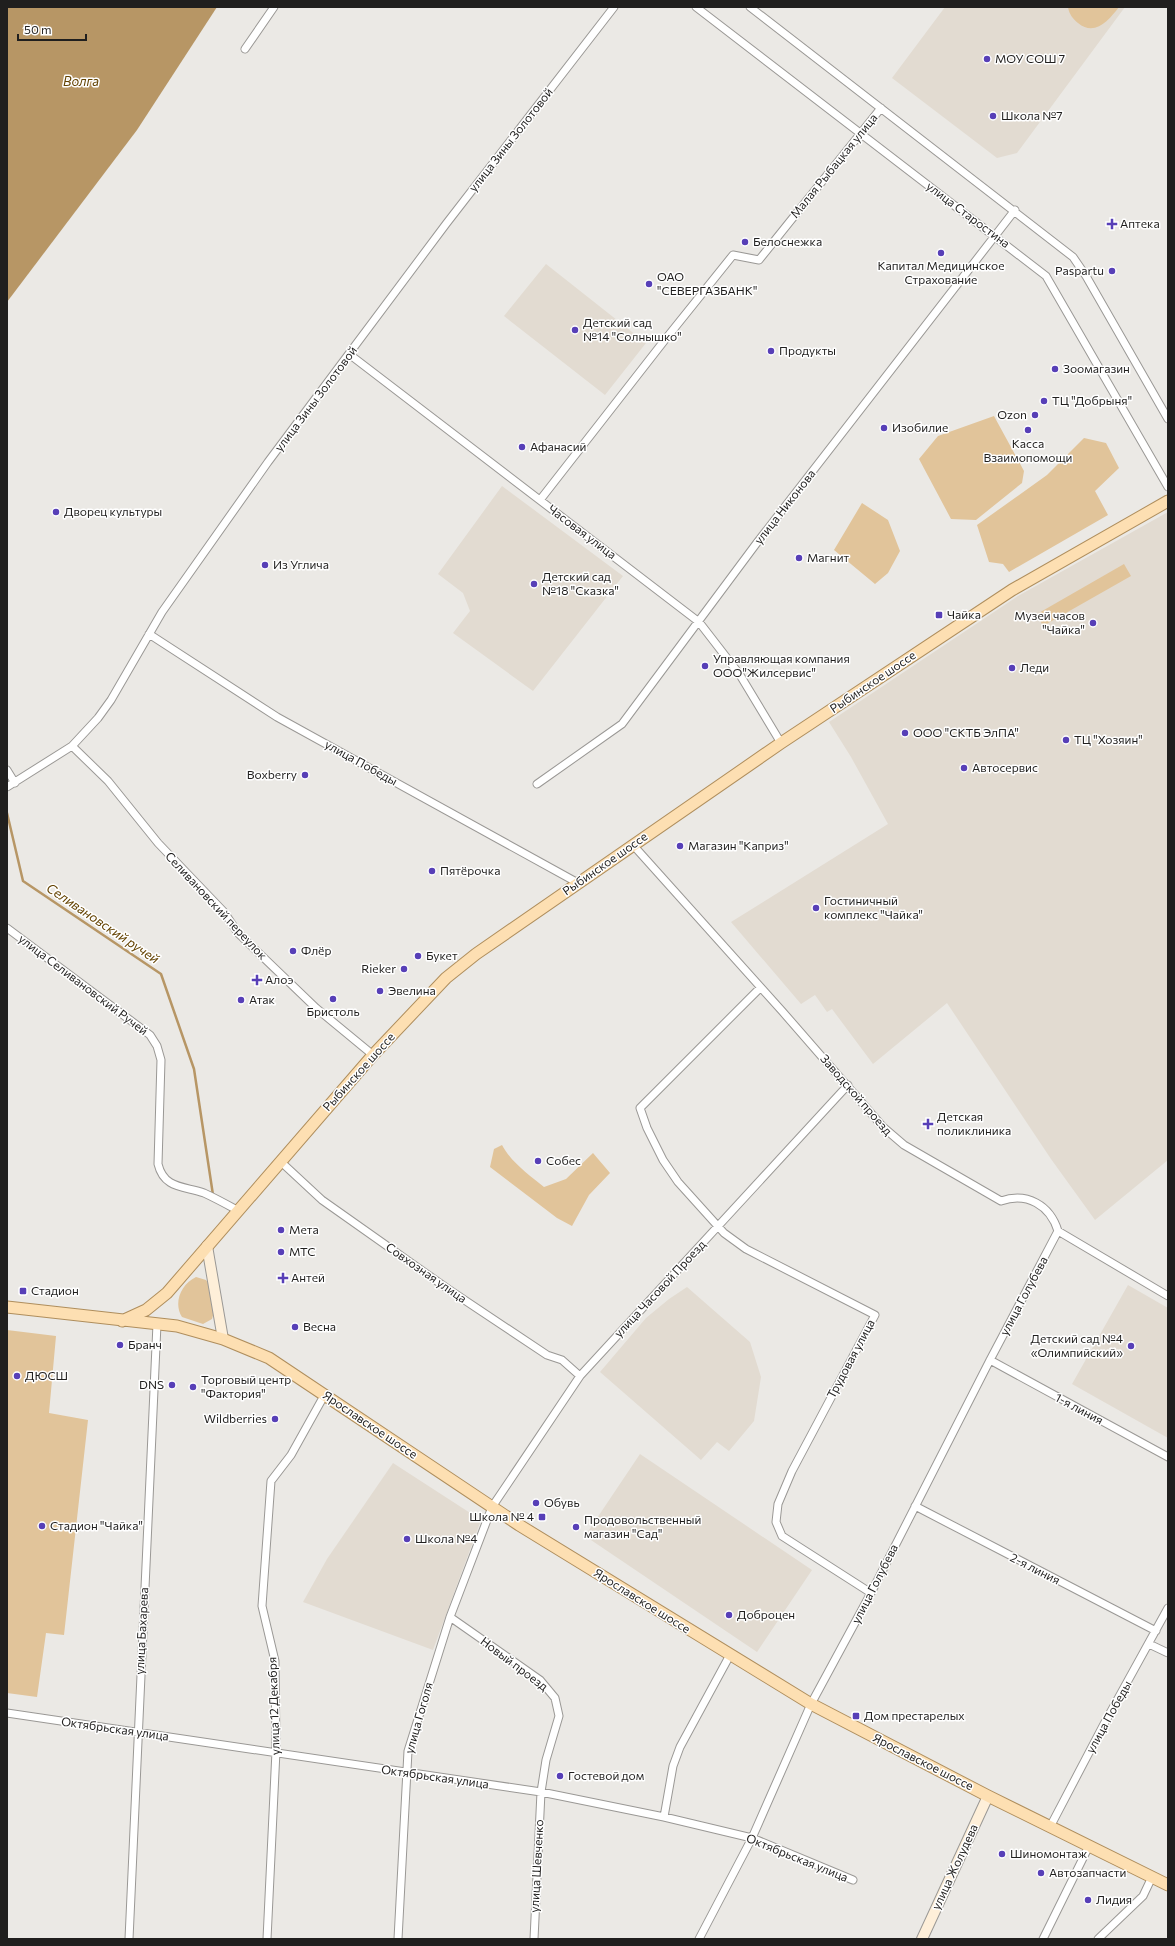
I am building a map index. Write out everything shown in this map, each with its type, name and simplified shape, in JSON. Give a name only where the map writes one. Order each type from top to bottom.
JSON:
[{"type":"main road","name":"Рыбинское шоссе","points":[[122,1321],[146,1310],[158,1302],[373,1055],[446,978],[476,954],[781,742],[1012,590],[1168,501]]},
{"type":"main road","points":[[207,1246],[223,1339]]},
{"type":"main road","name":"Ярославское шоссе","points":[[7,1306],[192,1329],[223,1339],[269,1358],[492,1507],[730,1655],[812,1704],[988,1796],[1168,1885]]},
{"type":"main road","name":"улица Жолудева","points":[[922,1939],[988,1796]]},
{"type":"street","points":[[245,49],[274,7]]},
{"type":"street","name":"улица Зины Золотовой","points":[[7,787],[72,746],[88,729],[111,700],[149,634],[210,542],[446,224],[614,7]]},
{"type":"street","name":"улица Старостина","points":[[696,7],[1041,270],[1051,282],[1168,487]]},
{"type":"street","points":[[750,7],[1066,249],[1080,266],[1168,419]]},
{"type":"street","name":"Малая Рыбацкая улица","points":[[540,500],[733,255],[759,260],[881,108]]},
{"type":"street","name":"улица Никонова","points":[[537,784],[622,724],[756,544],[1015,210]]},
{"type":"street","name":"Часовая улица","points":[[349,354],[699,622],[740,675],[781,742]]},
{"type":"street","name":"улица Победы","points":[[149,634],[278,717],[578,883]]},
{"type":"street","name":"Селивановский переулок","points":[[72,746],[108,781],[158,843],[224,912],[238,933],[316,1008],[373,1055]]},
{"type":"street","points":[[7,770],[15,782]]},
{"type":"street","name":"Заводской проезд","points":[[632,845],[782,1011],[883,1127],[904,1146],[1001,1201],[1017,1197],[1034,1202],[1050,1213],[1055,1220],[1058,1231]]},
{"type":"street","name":"улица Селивановский Ручей","points":[[7,928],[150,1036],[157,1046],[161,1060],[158,1164],[162,1176],[173,1184],[204,1194],[237,1210]]},
{"type":"street","name":"Трудовая улица","points":[[760,988],[640,1108],[647,1128],[663,1160],[678,1182],[717,1227],[734,1242],[875,1314],[792,1471],[778,1504],[776,1522],[782,1536],[871,1593]]},
{"type":"street","name":"улица Часовой Проезд","points":[[492,1507],[580,1376],[848,1086]]},
{"type":"street","name":"Совхозная улица","points":[[280,1161],[322,1200],[448,1289],[547,1355],[562,1360],[580,1376]]},
{"type":"street","points":[[1058,1231],[1168,1296]]},
{"type":"street","name":"улица Голубева","points":[[699,1939],[752,1838],[812,1704],[1058,1231]]},
{"type":"street","name":"улица Бахарева","points":[[129,1939],[157,1324]]},
{"type":"street","name":"1-я линия","points":[[990,1360],[1168,1457]]},
{"type":"street","name":"улица 12 Декабря","points":[[267,1939],[276,1751],[274,1661],[262,1606],[271,1481],[291,1455],[325,1394]]},
{"type":"street","name":"2-я линия","points":[[915,1506],[1156,1631]]},
{"type":"street","name":"улица Гоголя","points":[[398,1939],[408,1751],[450,1617],[492,1507]]},
{"type":"street","name":"улица Победы","points":[[1050,1827],[1104,1724],[1168,1608]]},
{"type":"street","name":"Новый проезд","points":[[450,1617],[540,1680],[555,1698],[560,1716],[546,1760],[541,1792]]},
{"type":"street","points":[[1149,1644],[1168,1653]]},
{"type":"street","points":[[664,1817],[673,1766],[680,1747],[730,1655]]},
{"type":"street","name":"Октябрьская улица","points":[[7,1713],[138,1733],[276,1751],[406,1773],[541,1792],[664,1817],[752,1838],[853,1880]]},
{"type":"street","name":"улица Шевченко","points":[[534,1939],[541,1792]]},
{"type":"street","points":[[1043,1939],[1089,1846]]},
{"type":"street","points":[[1098,1939],[1143,1896],[1152,1877]]},
{"type":"shaded area","name":"Школа №7","points":[[945,7],[1125,7],[1017,153],[997,158],[892,78]]},
{"type":"shaded area","points":[[1068,7],[1119,7],[1111,17],[1101,25],[1096,28],[1090,28],[1084,27],[1076,21],[1070,14]]},
{"type":"shaded area","name":"Детский сад №14 \"Солнышко\"","points":[[546,264],[646,343],[605,395],[504,316]]},
{"type":"shaded area","points":[[994,416],[1024,471],[1022,483],[976,520],[951,519],[919,459],[938,436]]},
{"type":"shaded area","points":[[1084,438],[1106,443],[1119,468],[1095,491],[1108,515],[1009,572],[1003,564],[989,562],[977,525],[1047,475]]},
{"type":"shaded area","name":"Детский сад №18 \"Сказка\"","points":[[502,486],[623,576],[533,691],[453,633],[470,611],[463,593],[438,574]]},
{"type":"shaded area","points":[[862,503],[888,520],[900,551],[888,573],[875,584],[834,550]]},
{"type":"shaded area","points":[[1168,512],[1168,1160],[1095,1220],[1051,1159],[947,1003],[873,1064],[832,1009],[827,1012],[815,995],[801,1004],[731,922],[888,824],[851,757],[829,722],[1018,596]]},
{"type":"shaded area","points":[[1124,564],[1131,576],[1043,626],[1037,614]]},
{"type":"shaded area","points":[[502,1145],[515,1163],[544,1187],[566,1179],[593,1153],[610,1173],[589,1195],[572,1226],[557,1218],[490,1167],[494,1149]]},
{"type":"shaded area","points":[[196,1277],[206,1280],[208,1283],[214,1312],[212,1319],[203,1324],[182,1317],[178,1306],[180,1294],[186,1284]]},
{"type":"shaded area","name":"Детский сад №4 «Олимпийский»","points":[[1128,1285],[1168,1308],[1168,1438],[1072,1384]]},
{"type":"shaded area","points":[[687,1287],[750,1342],[761,1377],[754,1421],[729,1451],[717,1442],[701,1460],[600,1372],[646,1318],[669,1299]]},
{"type":"shaded area","name":"Стадион \"Чайка\"","points":[[7,1330],[56,1336],[49,1413],[88,1420],[64,1635],[46,1633],[37,1697],[7,1693]]},
{"type":"shaded area","points":[[640,1454],[812,1570],[757,1652],[585,1536]]},
{"type":"shaded area","name":"Школа №4","points":[[393,1463],[481,1520],[433,1650],[303,1602],[327,1559]]},
{"type":"water","name":"Волга","points":[[7,7],[217,7],[137,130],[7,302]]},
{"type":"waterway","name":"Селивановский ручей","points":[[7,813],[23,881],[161,974],[194,1069],[213,1195]]},
{"type":"place","name":"МОУ СОШ 7","points":[[987,59]]},
{"type":"place","name":"Школа №7","points":[[993,116]]},
{"type":"place","name":"Аптека","points":[[1112,224]]},
{"type":"place","name":"Белоснежка","points":[[745,242]]},
{"type":"place","name":"Капитал Медицинское Страхование","points":[[941,253]]},
{"type":"place","name":"Paspartu","points":[[1112,271]]},
{"type":"place","name":"ОАО \"СЕВЕРГАЗБАНК\"","points":[[649,284]]},
{"type":"place","name":"Детский сад №14 \"Солнышко\"","points":[[575,330]]},
{"type":"place","name":"Продукты","points":[[771,351]]},
{"type":"place","name":"Зоомагазин","points":[[1055,369]]},
{"type":"place","name":"ТЦ \"Добрыня\"","points":[[1044,401]]},
{"type":"place","name":"Ozon","points":[[1035,415]]},
{"type":"place","name":"Изобилие","points":[[884,428]]},
{"type":"place","name":"Касса Взаимопомощи","points":[[1028,430]]},
{"type":"place","name":"Афанасий","points":[[522,447]]},
{"type":"place","name":"Дворец культуры","points":[[56,512]]},
{"type":"place","name":"Магнит","points":[[799,558]]},
{"type":"place","name":"Из Углича","points":[[265,565]]},
{"type":"place","name":"Детский сад №18 \"Сказка\"","points":[[534,584]]},
{"type":"place","name":"Чайка","points":[[939,615]]},
{"type":"place","name":"Музей часов \"Чайка\"","points":[[1093,623]]},
{"type":"place","name":"Управляющая компания ООО\"Жилсервис\"","points":[[705,666]]},
{"type":"place","name":"Леди","points":[[1012,668]]},
{"type":"place","name":"ООО \"СКТБ ЭлПА\"","points":[[905,733]]},
{"type":"place","name":"ТЦ \"Хозяин\"","points":[[1066,740]]},
{"type":"place","name":"Автосервис","points":[[964,768]]},
{"type":"place","name":"Boxberry","points":[[305,775]]},
{"type":"place","name":"Магазин \"Каприз\"","points":[[680,846]]},
{"type":"place","name":"Пятёрочка","points":[[432,871]]},
{"type":"place","name":"Гостиничный комплекс \"Чайка\"","points":[[816,908]]},
{"type":"place","name":"Флёр","points":[[293,951]]},
{"type":"place","name":"Букет","points":[[418,956]]},
{"type":"place","name":"Rieker","points":[[404,969]]},
{"type":"place","name":"Алоэ","points":[[257,980]]},
{"type":"place","name":"Эвелина","points":[[380,991]]},
{"type":"place","name":"Бристоль","points":[[333,999]]},
{"type":"place","name":"Атак","points":[[241,1000]]},
{"type":"place","name":"Детская поликлиника","points":[[928,1124]]},
{"type":"place","name":"Собес","points":[[538,1161]]},
{"type":"place","name":"Мета","points":[[281,1230]]},
{"type":"place","name":"МТС","points":[[281,1252]]},
{"type":"place","name":"Антей","points":[[283,1278]]},
{"type":"place","name":"Стадион","points":[[23,1291]]},
{"type":"place","name":"Весна","points":[[295,1327]]},
{"type":"place","name":"Бранч","points":[[120,1345]]},
{"type":"place","name":"Детский сад №4 «Олимпийский»","points":[[1131,1346]]},
{"type":"place","name":"ДЮСШ","points":[[17,1376]]},
{"type":"place","name":"DNS","points":[[172,1385]]},
{"type":"place","name":"Торговый центр \"Фактория\"","points":[[193,1387]]},
{"type":"place","name":"Wildberries","points":[[275,1419]]},
{"type":"place","name":"Обувь","points":[[536,1503]]},
{"type":"place","name":"Школа № 4","points":[[542,1517]]},
{"type":"place","name":"Стадион \"Чайка\"","points":[[42,1526]]},
{"type":"place","name":"Продовольственный магазин \"Сад\"","points":[[576,1527]]},
{"type":"place","name":"Школа №4","points":[[407,1539]]},
{"type":"place","name":"Доброцен","points":[[729,1615]]},
{"type":"place","name":"Дом престарелых","points":[[856,1716]]},
{"type":"place","name":"Гостевой дом","points":[[560,1776]]},
{"type":"place","name":"Шиномонтаж","points":[[1002,1854]]},
{"type":"place","name":"Автозапчасти","points":[[1041,1873]]},
{"type":"place","name":"Лидия","points":[[1088,1900]]}]
